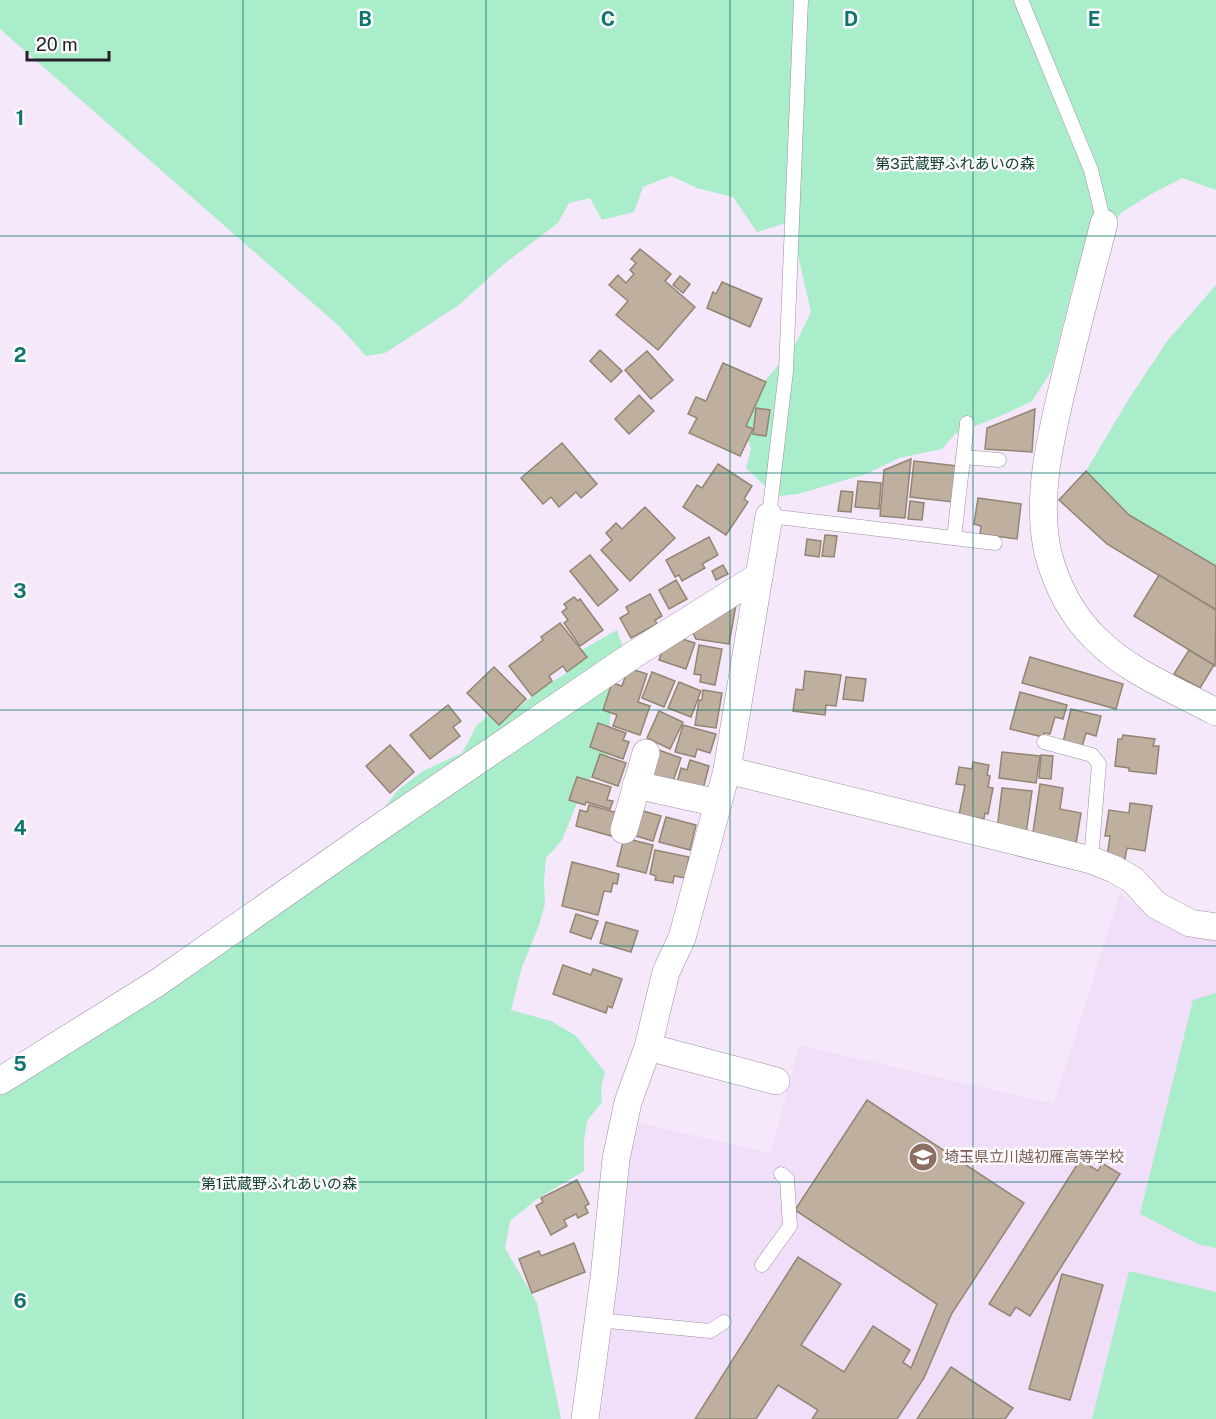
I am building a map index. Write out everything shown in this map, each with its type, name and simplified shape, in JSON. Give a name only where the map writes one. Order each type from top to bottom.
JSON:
[{"type":"street","points":[[1104,223],[1054,422],[1045,497],[1045,533],[1048,553],[1068,604],[1096,640],[1149,676],[1216,712]]},
{"type":"street","points":[[585,1419],[616,1159],[628,1102],[648,1047],[666,972],[682,938],[727,770],[769,516]]},
{"type":"street","points":[[0,1081],[157,983],[370,834],[633,655],[759,576]]},
{"type":"street","points":[[624,830],[646,753]]},
{"type":"street","points":[[727,770],[849,802],[976,830],[1091,861],[1114,869],[1132,880],[1156,905],[1190,923],[1216,927]]},
{"type":"street","points":[[636,785],[718,803]]},
{"type":"street","points":[[648,1047],[776,1081]]},
{"type":"lane","points":[[801,0],[786,371],[769,516],[995,543]]},
{"type":"lane","points":[[1021,0],[1091,170],[1104,223]]},
{"type":"lane","points":[[954,538],[967,423]]},
{"type":"lane","points":[[963,457],[999,460]]},
{"type":"lane","points":[[1044,742],[1092,755],[1099,764],[1091,861]]},
{"type":"lane","points":[[762,1265],[790,1226],[787,1179],[781,1174]]},
{"type":"lane","points":[[598,1320],[710,1332],[724,1322]]},
{"type":"shaded area","name":"埼玉県立川越初雁高等学校","points":[[1120,893],[1154,919],[1174,929],[1216,937],[1216,1419],[600,1419],[630,1161],[639,1123],[771,1153],[799,1045],[1054,1104]]},
{"type":"green space","name":"第3武蔵野ふれあいの森","points":[[0,0],[1216,0],[1216,190],[1182,178],[1121,213],[1074,281],[1051,372],[1032,401],[955,434],[942,449],[899,458],[866,474],[798,494],[781,496],[765,486],[746,468],[751,449],[741,417],[757,390],[794,347],[811,312],[797,251],[799,219],[757,232],[733,197],[697,188],[671,176],[643,187],[634,212],[602,220],[590,198],[569,203],[558,223],[504,264],[459,305],[385,353],[366,356],[340,327],[0,29]]},
{"type":"green space","points":[[1216,285],[1216,610],[1107,544],[1059,500],[1086,471],[1130,397],[1168,340]]},
{"type":"green space","name":"第1武蔵野ふれあいの森","points":[[617,630],[625,654],[627,671],[613,686],[609,731],[611,742],[607,757],[588,781],[562,840],[546,858],[545,904],[522,967],[511,1010],[551,1021],[575,1035],[605,1072],[601,1088],[602,1102],[587,1121],[584,1171],[537,1199],[510,1221],[505,1248],[537,1303],[561,1419],[0,1419],[0,1083],[367,830],[398,790],[423,771],[462,753],[477,725],[490,714],[503,720],[548,684],[570,671],[576,653]]},
{"type":"green space","points":[[1216,993],[1216,1248],[1200,1245],[1140,1214],[1193,1000]]},
{"type":"green space","points":[[1129,1271],[1216,1292],[1216,1419],[1092,1419]]},
{"type":"building","points":[[640,249],[671,274],[665,281],[695,307],[658,350],[616,315],[628,301],[609,285],[618,275],[626,283],[634,274],[630,270],[636,263],[631,259]]},
{"type":"building","points":[[680,276],[690,284],[683,293],[673,285]]},
{"type":"building","points":[[722,282],[762,299],[750,327],[707,308],[713,292],[716,294]]},
{"type":"building","points":[[600,350],[622,371],[611,382],[590,361]]},
{"type":"building","points":[[647,351],[673,380],[651,399],[625,370]]},
{"type":"building","points":[[723,363],[766,382],[746,426],[753,429],[740,456],[689,433],[697,418],[688,414],[696,397],[706,401]]},
{"type":"building","points":[[639,395],[654,411],[629,434],[615,419]]},
{"type":"building","points":[[756,408],[770,410],[766,436],[753,434]]},
{"type":"building","points":[[1035,409],[1032,452],[985,449],[987,428]]},
{"type":"building","points":[[562,443],[597,484],[581,498],[576,492],[559,507],[551,497],[543,504],[521,478]]},
{"type":"building","points":[[911,459],[905,518],[880,516],[884,470]]},
{"type":"building","points":[[914,461],[957,466],[953,502],[910,497]]},
{"type":"building","points":[[718,464],[752,486],[744,499],[748,502],[726,535],[683,507],[697,485],[702,488]]},
{"type":"building","points":[[1086,471],[1129,515],[1216,566],[1216,610],[1107,544],[1059,500]]},
{"type":"building","points":[[858,481],[881,483],[879,509],[855,507]]},
{"type":"building","points":[[841,491],[853,492],[851,512],[838,511]]},
{"type":"building","points":[[978,498],[1021,504],[1017,539],[980,534],[981,526],[974,524]]},
{"type":"building","points":[[910,501],[924,503],[922,520],[908,519]]},
{"type":"building","points":[[645,507],[675,538],[630,581],[601,550],[612,540],[606,533],[616,523],[622,529]]},
{"type":"building","points":[[825,535],[837,536],[834,557],[822,556]]},
{"type":"building","points":[[709,537],[718,555],[702,564],[705,568],[682,581],[679,575],[675,577],[666,560]]},
{"type":"building","points":[[807,539],[821,541],[819,557],[805,555]]},
{"type":"building","points":[[590,555],[618,590],[598,606],[570,571]]},
{"type":"building","points":[[723,565],[728,574],[716,580],[712,571]]},
{"type":"building","points":[[1159,575],[1216,610],[1215,666],[1134,616]]},
{"type":"building","points":[[676,580],[687,599],[669,609],[659,590]]},
{"type":"building","points":[[650,594],[662,616],[655,620],[657,624],[631,638],[620,618],[629,613],[626,607]]},
{"type":"building","points":[[574,597],[578,601],[580,599],[603,630],[580,646],[564,623],[568,620],[562,612],[567,608],[564,604]]},
{"type":"building","points":[[736,605],[729,644],[696,639],[690,627]]},
{"type":"building","points":[[560,623],[587,657],[567,672],[563,666],[549,676],[552,681],[532,696],[509,666],[543,640],[541,637]]},
{"type":"building","points":[[676,637],[695,643],[686,669],[659,660],[665,642]]},
{"type":"building","points":[[699,645],[722,649],[715,685],[700,682],[701,675],[694,674]]},
{"type":"building","points":[[1189,650],[1214,665],[1200,688],[1174,674]]},
{"type":"building","points":[[1030,657],[1123,684],[1116,709],[1022,683]]},
{"type":"building","points":[[494,667],[526,699],[499,725],[467,693]]},
{"type":"building","points":[[628,668],[647,674],[638,702],[650,706],[640,735],[613,726],[617,715],[603,710],[612,683],[622,686]]},
{"type":"building","points":[[805,671],[841,675],[836,706],[826,705],[825,715],[793,711],[796,689],[803,690]]},
{"type":"building","points":[[652,672],[675,681],[664,707],[642,698]]},
{"type":"building","points":[[846,677],[866,679],[863,701],[843,699]]},
{"type":"building","points":[[679,682],[701,691],[691,717],[668,708]]},
{"type":"building","points":[[703,690],[722,693],[716,728],[695,725]]},
{"type":"building","points":[[1020,692],[1067,705],[1063,719],[1055,717],[1050,734],[1044,733],[1043,737],[1010,729]]},
{"type":"building","points":[[448,705],[461,721],[453,727],[460,736],[430,759],[410,735]]},
{"type":"building","points":[[1071,709],[1101,716],[1096,736],[1086,733],[1082,747],[1063,742]]},
{"type":"building","points":[[659,711],[683,722],[670,749],[647,738]]},
{"type":"building","points":[[598,723],[626,733],[623,740],[629,742],[623,759],[590,747]]},
{"type":"building","points":[[683,725],[716,734],[710,753],[697,749],[695,757],[675,752]]},
{"type":"building","points":[[1123,735],[1155,739],[1153,746],[1159,746],[1156,774],[1129,771],[1129,768],[1115,766],[1118,739],[1122,739]]},
{"type":"building","points":[[390,745],[414,772],[390,793],[366,766]]},
{"type":"building","points":[[656,749],[681,758],[671,787],[646,778]]},
{"type":"building","points":[[1002,752],[1040,756],[1036,783],[999,778]]},
{"type":"building","points":[[600,754],[626,763],[618,786],[592,777]]},
{"type":"building","points":[[1041,755],[1053,756],[1051,779],[1039,778]]},
{"type":"building","points":[[690,760],[709,766],[702,793],[676,786],[681,768],[687,770]]},
{"type":"building","points":[[973,762],[989,765],[988,787],[993,788],[988,814],[985,813],[984,819],[959,815],[965,785],[956,784],[959,767],[972,769]]},
{"type":"building","points":[[577,777],[611,787],[607,800],[613,801],[610,809],[569,800]]},
{"type":"building","points":[[1040,784],[1063,788],[1060,809],[1081,813],[1076,844],[1032,839]]},
{"type":"building","points":[[1002,788],[1032,791],[1026,834],[997,830]]},
{"type":"building","points":[[1130,803],[1152,806],[1145,851],[1127,848],[1125,859],[1107,857],[1110,836],[1105,836],[1109,810],[1129,813]]},
{"type":"building","points":[[589,805],[618,813],[611,836],[576,826],[580,810],[587,812]]},
{"type":"building","points":[[636,809],[661,816],[653,841],[629,834]]},
{"type":"building","points":[[666,817],[696,825],[690,850],[659,842]]},
{"type":"building","points":[[624,838],[653,845],[646,873],[617,866]]},
{"type":"building","points":[[655,850],[689,857],[685,878],[674,876],[673,883],[655,880],[656,876],[650,874]]},
{"type":"building","points":[[572,862],[619,874],[617,884],[613,883],[611,892],[604,891],[598,915],[562,906]]},
{"type":"building","points":[[576,914],[598,921],[591,939],[570,932]]},
{"type":"building","points":[[606,922],[638,931],[631,952],[600,943]]},
{"type":"building","points":[[563,965],[591,975],[593,969],[622,979],[612,1008],[608,1006],[606,1013],[553,994]]},
{"type":"building","points":[[867,1100],[1024,1203],[952,1313],[924,1378],[897,1419],[812,1419],[818,1410],[778,1385],[756,1419],[695,1419],[798,1257],[841,1284],[801,1345],[844,1372],[873,1326],[910,1350],[903,1362],[911,1368],[937,1304],[795,1210]]},
{"type":"building","points":[[1080,1160],[1098,1171],[1102,1163],[1120,1174],[1030,1316],[1016,1307],[1010,1316],[989,1304]]},
{"type":"building","points":[[577,1180],[589,1204],[585,1206],[588,1213],[578,1218],[576,1214],[564,1220],[567,1226],[551,1235],[536,1206],[543,1202],[541,1198]]},
{"type":"building","points":[[574,1243],[585,1272],[532,1293],[519,1259],[539,1251],[541,1256]]},
{"type":"building","points":[[1062,1274],[1103,1285],[1070,1400],[1029,1389]]},
{"type":"building","points":[[951,1367],[1013,1408],[1005,1419],[917,1419]]},
{"type":"place","name":"埼玉県立川越初雁高等学校","points":[[923,1157]]}]
